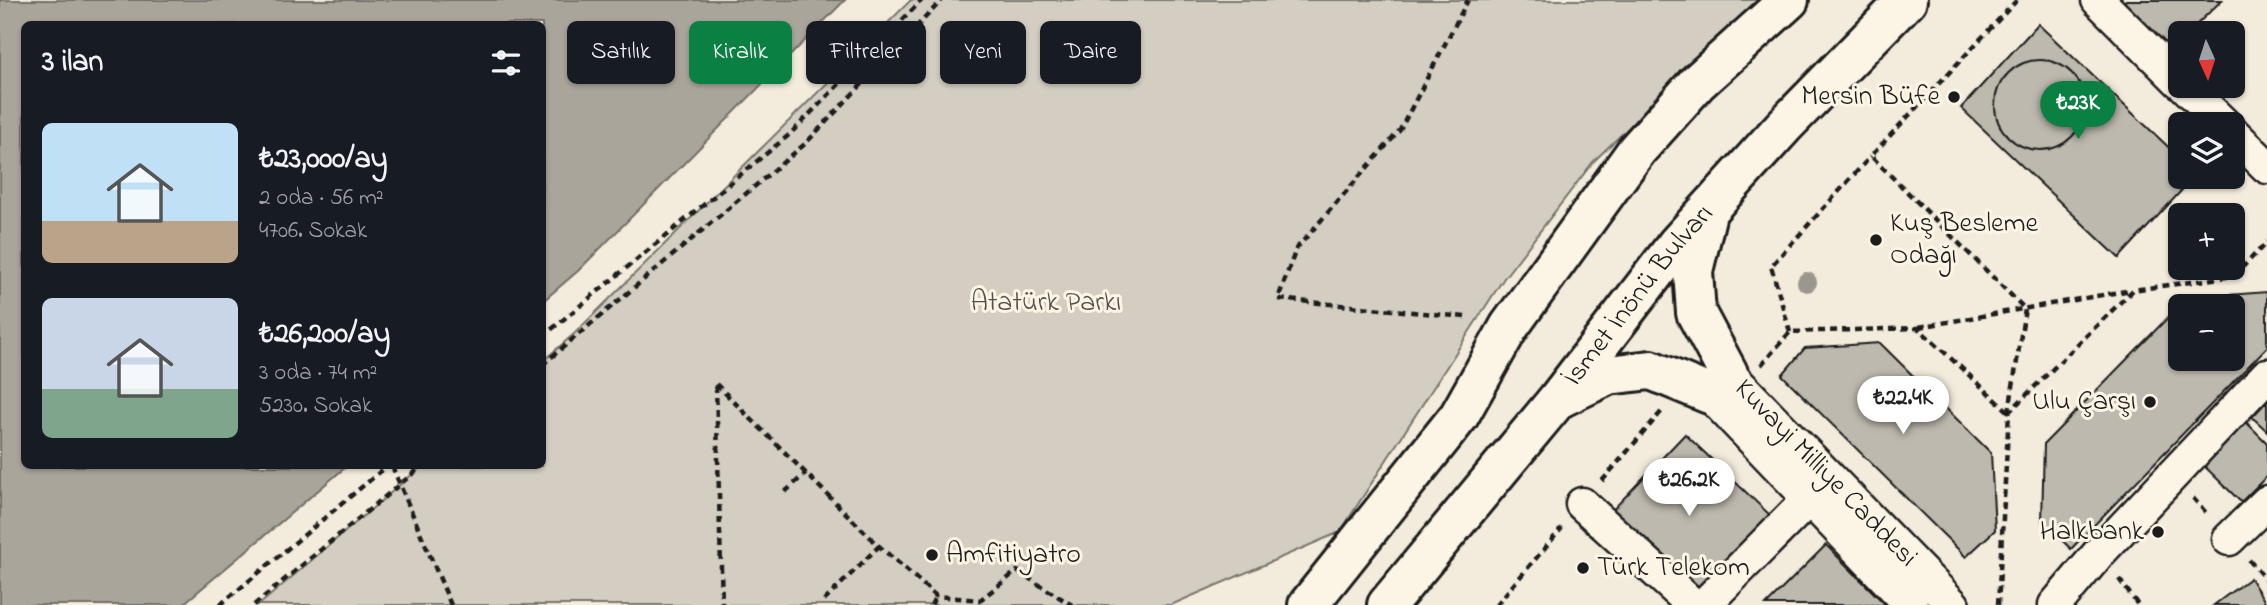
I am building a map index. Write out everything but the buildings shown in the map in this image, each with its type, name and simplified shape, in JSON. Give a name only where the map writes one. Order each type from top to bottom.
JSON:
[{"type":"main road","points":[[1308,605],[1459,416],[1508,327],[1637,150],[1697,83],[1789,0]]},
{"type":"main road","name":"İsmet İnönü Bulvarı","points":[[1387,605],[1557,400],[1677,244],[1784,126],[1907,0]]},
{"type":"main road","points":[[1708,210],[1693,271],[1696,313],[1726,385]]},
{"type":"main road","points":[[1557,400],[1608,375],[1651,370],[1726,385]]},
{"type":"street","points":[[2098,0],[2168,70]]},
{"type":"street","points":[[2197,98],[2212,112]]},
{"type":"street","points":[[2245,145],[2267,167]]},
{"type":"street","points":[[2054,605],[2099,553],[2267,375]]},
{"type":"street","name":"Kuvayi Milliye Caddesi","points":[[1726,385],[1809,499],[1911,605]]},
{"type":"street","name":"Kuvayi Milliye Caddesi","points":[[1726,385],[1953,605]]},
{"type":"street","points":[[1704,605],[1809,499]]},
{"type":"street","points":[[2229,538],[2267,502]]},
{"type":"street","points":[[1582,504],[1693,605]]},
{"type":"path","points":[[546,334],[789,135],[922,0]]},
{"type":"path","points":[[546,362],[805,144],[942,0]]},
{"type":"path","points":[[1465,317],[1278,299],[1296,249],[1400,130],[1468,0]]},
{"type":"path","points":[[1790,332],[1771,266],[2017,0]]},
{"type":"path","points":[[1871,156],[2025,309]]},
{"type":"path","points":[[1726,385],[1790,332],[1918,328],[2133,290],[2234,276],[2267,242]]},
{"type":"path","points":[[2009,412],[2133,290]]},
{"type":"path","points":[[1998,605],[2009,412],[2025,309]]},
{"type":"path","points":[[1918,328],[2009,412]]},
{"type":"path","points":[[722,605],[716,384],[879,546],[936,596],[981,603],[1017,571],[1072,605]]},
{"type":"path","points":[[219,605],[383,469]]},
{"type":"path","points":[[393,469],[451,605]]},
{"type":"path","points":[[254,605],[418,469]]},
{"type":"path","points":[[785,492],[806,473]]},
{"type":"path","points":[[824,601],[879,546]]},
{"type":"path","points":[[931,605],[936,596]]},
{"type":"path","points":[[226,599],[230,605]]},
{"type":"green space","name":"Atatürk Parkı","points":[[911,0],[1760,0],[1593,162],[1504,278],[1340,532],[1171,605],[259,605],[418,469],[546,469],[546,358],[575,333],[826,84],[926,84],[926,21],[890,21]]},
{"type":"shaded area","points":[[0,0],[845,0],[824,21],[806,21],[806,40],[792,54],[792,21],[689,21],[689,84],[762,84],[579,270],[546,298],[546,21],[21,21],[21,469],[343,469],[182,605],[0,605]]},
{"type":"place","name":"Mersin Büfe","points":[[1954,97]]},
{"type":"place","name":"Kuş Besleme Odağı","points":[[1876,240]]},
{"type":"place","name":"Ulu Çarşı","points":[[2150,402]]},
{"type":"place","name":"Halkbank","points":[[2158,532]]},
{"type":"place","name":"Amfitiyatro","points":[[932,555]]},
{"type":"place","name":"Türk Telekom","points":[[1583,568]]}]
